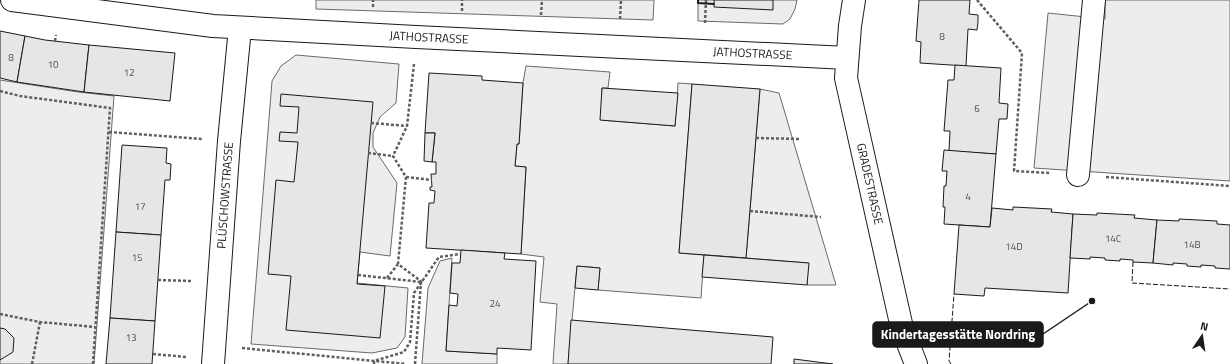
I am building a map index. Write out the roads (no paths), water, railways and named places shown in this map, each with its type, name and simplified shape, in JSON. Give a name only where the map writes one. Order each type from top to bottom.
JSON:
[{"type":"street","name":"JATHOSTRASSE","points":[[12,0],[213,26],[240,28],[847,58]]},
{"type":"street","name":"GRADESTRASSE","points":[[854,0],[850,26],[846,78],[902,328],[916,364]]},
{"type":"street","points":[[1078,175],[1094,0]]},
{"type":"street","name":"PLÜSCHOWSTRASSE","points":[[214,354],[229,141],[240,28]]},
{"type":"place","name":"Kindertagesstätte Nordring","points":[[1092,301]]}]
